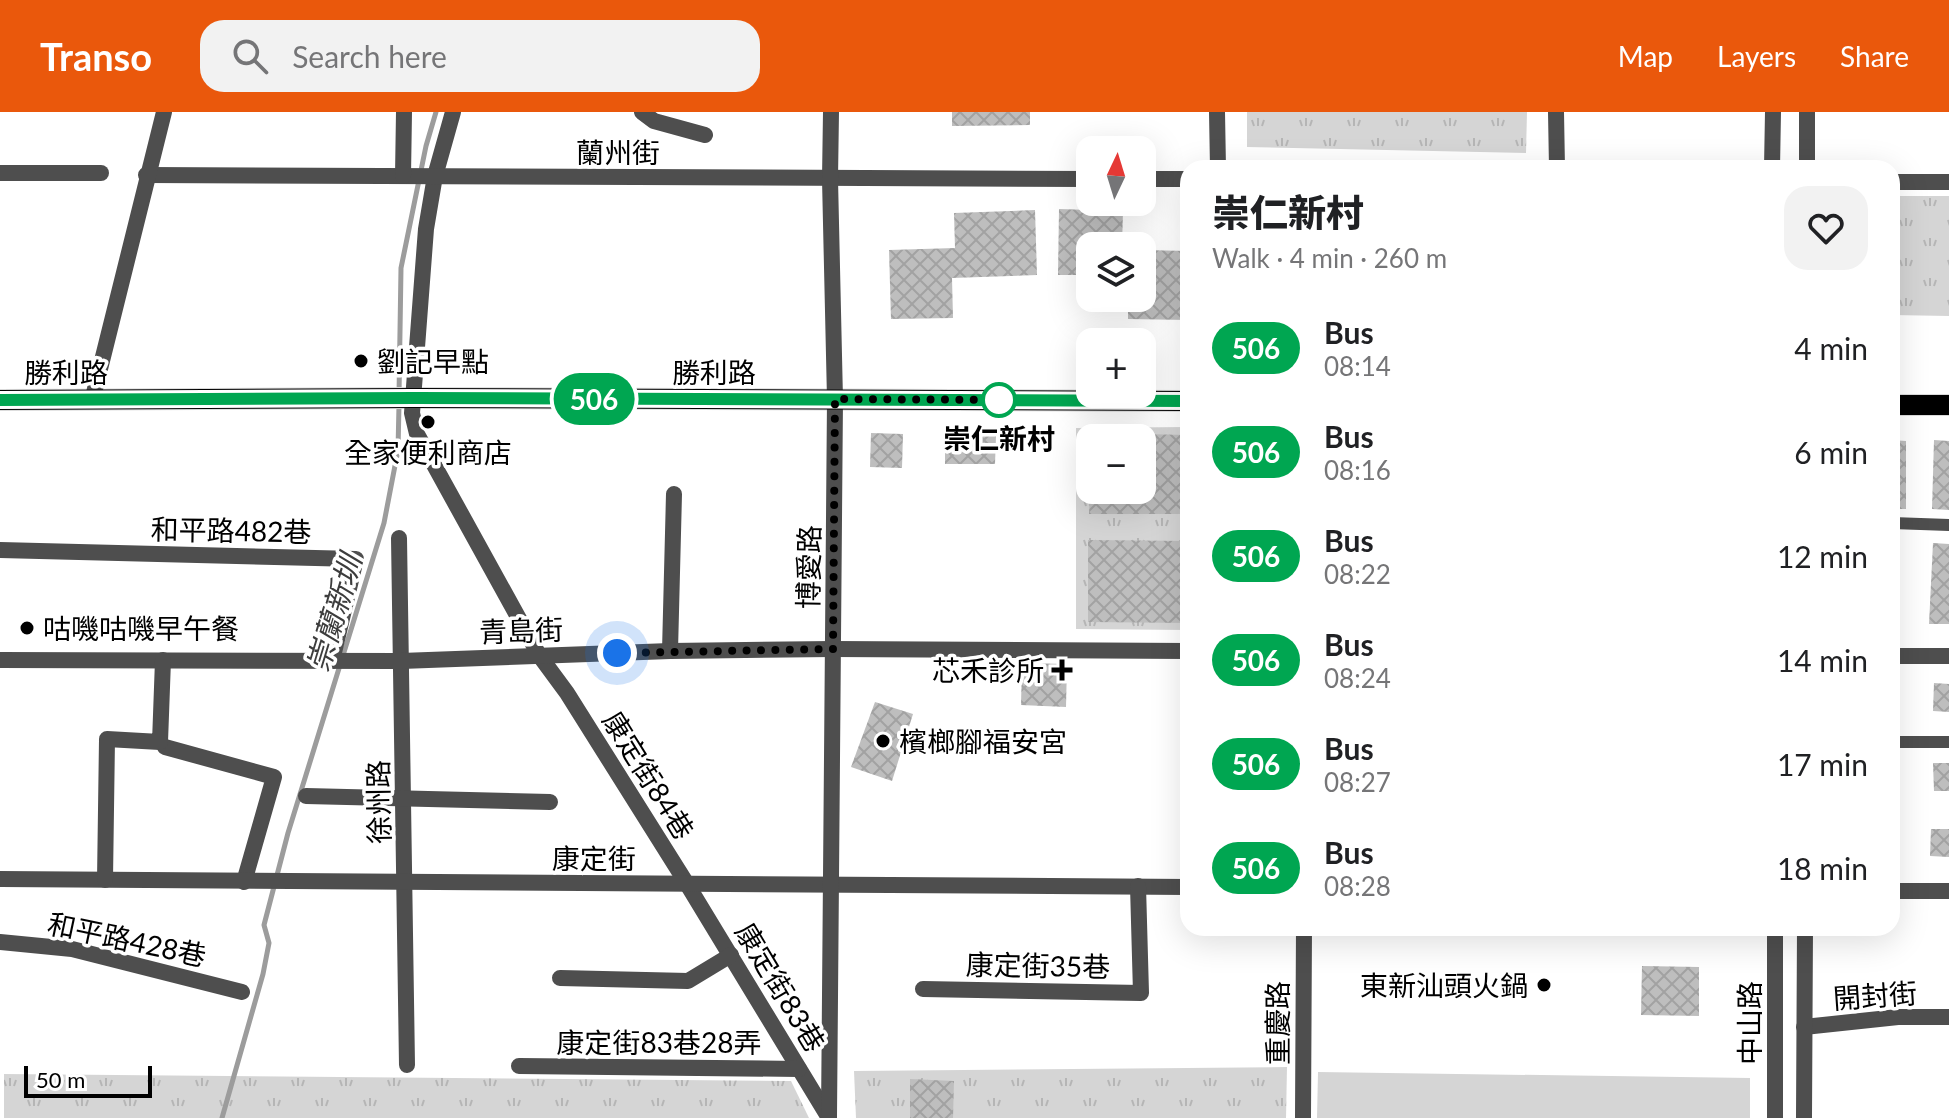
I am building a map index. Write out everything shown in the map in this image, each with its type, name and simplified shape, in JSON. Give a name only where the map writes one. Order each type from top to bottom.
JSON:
[{"type":"main road","name":"勝利路","points":[[0,400],[1180,401]]},
{"type":"main road","points":[[1900,405],[1949,405]]},
{"type":"street","points":[[92,401],[164,112]]},
{"type":"street","points":[[404,112],[420,176],[426,229],[404,398],[412,413],[417,434],[539,655]]},
{"type":"street","points":[[420,176],[453,112]]},
{"type":"street","points":[[642,112],[654,121],[705,135]]},
{"type":"street","name":"博愛路","points":[[829,1118],[835,399],[831,112]]},
{"type":"street","points":[[1217,112],[1218,160]]},
{"type":"street","points":[[1556,112],[1557,160]]},
{"type":"street","points":[[1772,160],[1773,112]]},
{"type":"street","points":[[1807,112],[1807,160]]},
{"type":"street","points":[[0,173],[101,173]]},
{"type":"street","name":"蘭州街","points":[[146,175],[1076,179]]},
{"type":"street","points":[[1156,179],[1180,179]]},
{"type":"street","points":[[1900,182],[1949,182]]},
{"type":"street","points":[[670,651],[674,494]]},
{"type":"street","points":[[1900,523],[1949,525]]},
{"type":"street","name":"徐州路","points":[[399,538],[407,1065]]},
{"type":"street","name":"和平路482巷","points":[[0,550],[356,559],[341,661]]},
{"type":"street","name":"青島街","points":[[0,660],[401,661],[670,651],[833,649],[1180,651]]},
{"type":"street","name":"康定街84巷","points":[[539,655],[567,693],[687,884]]},
{"type":"street","points":[[1900,656],[1949,656]]},
{"type":"street","points":[[105,880],[107,739],[160,742],[163,660]]},
{"type":"street","points":[[1900,742],[1949,742]]},
{"type":"street","points":[[165,747],[274,777],[244,882]]},
{"type":"street","points":[[306,796],[550,802]]},
{"type":"street","name":"康定街","points":[[0,879],[1180,887]]},
{"type":"street","name":"康定街83巷","points":[[687,884],[829,1118]]},
{"type":"street","name":"康定街35巷","points":[[923,989],[1141,993],[1138,886]]},
{"type":"street","points":[[1900,891],[1949,891]]},
{"type":"street","name":"重慶路","points":[[1303,1118],[1304,936]]},
{"type":"street","name":"中山路","points":[[1775,936],[1775,1118]]},
{"type":"street","name":"中山路","points":[[1804,1118],[1805,936]]},
{"type":"street","name":"和平路428巷","points":[[0,942],[72,949],[242,992]]},
{"type":"street","points":[[560,978],[688,981],[731,955]]},
{"type":"street","name":"開封街","points":[[1804,1027],[1898,1017],[1949,1017]]},
{"type":"street","name":"康定街83巷28弄","points":[[519,1066],[799,1069]]},
{"type":"green space","points":[[1247,112],[1527,112],[1526,153],[1247,147]]},
{"type":"green space","points":[[1900,196],[1949,196],[1949,316],[1900,315]]},
{"type":"green space","points":[[1156,427],[1180,427],[1180,630],[1076,629],[1076,504],[1156,504]]},
{"type":"green space","points":[[1287,1067],[1286,1118],[856,1118],[854,1071]]},
{"type":"green space","points":[[1318,1072],[1750,1078],[1750,1118],[1317,1118]]},
{"type":"green space","points":[[4,1074],[791,1081],[809,1118],[4,1118]]},
{"type":"building","points":[[952,112],[1030,112],[1030,125],[952,126]]},
{"type":"building","points":[[1059,209],[1076,210],[1076,216],[1123,216],[1122,232],[1076,232],[1076,275],[1058,275]]},
{"type":"building","points":[[1035,210],[1037,275],[952,278],[953,318],[891,319],[889,250],[955,248],[954,213]]},
{"type":"building","points":[[1156,250],[1180,251],[1180,320],[1128,319],[1128,312],[1156,312]]},
{"type":"building","points":[[871,433],[903,434],[902,468],[870,467]]},
{"type":"building","points":[[1156,434],[1180,435],[1180,514],[1089,514],[1089,504],[1156,504]]},
{"type":"building","points":[[945,435],[996,436],[995,464],[945,464]]},
{"type":"building","points":[[1934,440],[1949,441],[1949,510],[1932,509]]},
{"type":"building","points":[[1900,441],[1906,441],[1906,509],[1900,509]]},
{"type":"building","points":[[1088,540],[1180,541],[1180,623],[1088,622]]},
{"type":"building","points":[[1933,543],[1949,544],[1949,624],[1929,624]]},
{"type":"building","points":[[1022,663],[1067,664],[1066,707],[1021,705]]},
{"type":"building","points":[[1934,683],[1949,684],[1949,712],[1933,711]]},
{"type":"building","name":"檳榔腳福安宮","points":[[875,702],[913,714],[892,781],[851,767]]},
{"type":"building","points":[[1933,763],[1949,763],[1949,791],[1934,791]]},
{"type":"building","points":[[1931,829],[1949,829],[1949,857],[1930,856]]},
{"type":"building","points":[[1642,966],[1699,967],[1699,1016],[1641,1015]]},
{"type":"building","points":[[910,1079],[954,1081],[953,1118],[910,1118]]},
{"type":"waterway","name":"崇蘭新圳","points":[[399,395],[401,268],[436,112]]},
{"type":"waterway","name":"崇蘭新圳","points":[[222,1118],[263,974],[269,943],[264,925],[288,833],[384,523],[398,450],[399,405]]},
{"type":"bus line","name":"506","points":[[0,400],[1180,401]]},
{"type":"place","name":"劉記早點","points":[[361,361]]},
{"type":"place","name":"崇仁新村","points":[[999,400]]},
{"type":"place","name":"全家便利商店","points":[[428,422]]},
{"type":"place","name":"咕嘰咕嘰早午餐","points":[[27,628]]},
{"type":"place","name":"芯禾診所","points":[[1062,670]]},
{"type":"place","name":"檳榔腳福安宮","points":[[883,741]]},
{"type":"place","name":"東新汕頭火鍋","points":[[1544,985]]},
{"type":"route","points":[[617,653],[833,649],[835,399],[1011,400],[999,400]]}]
